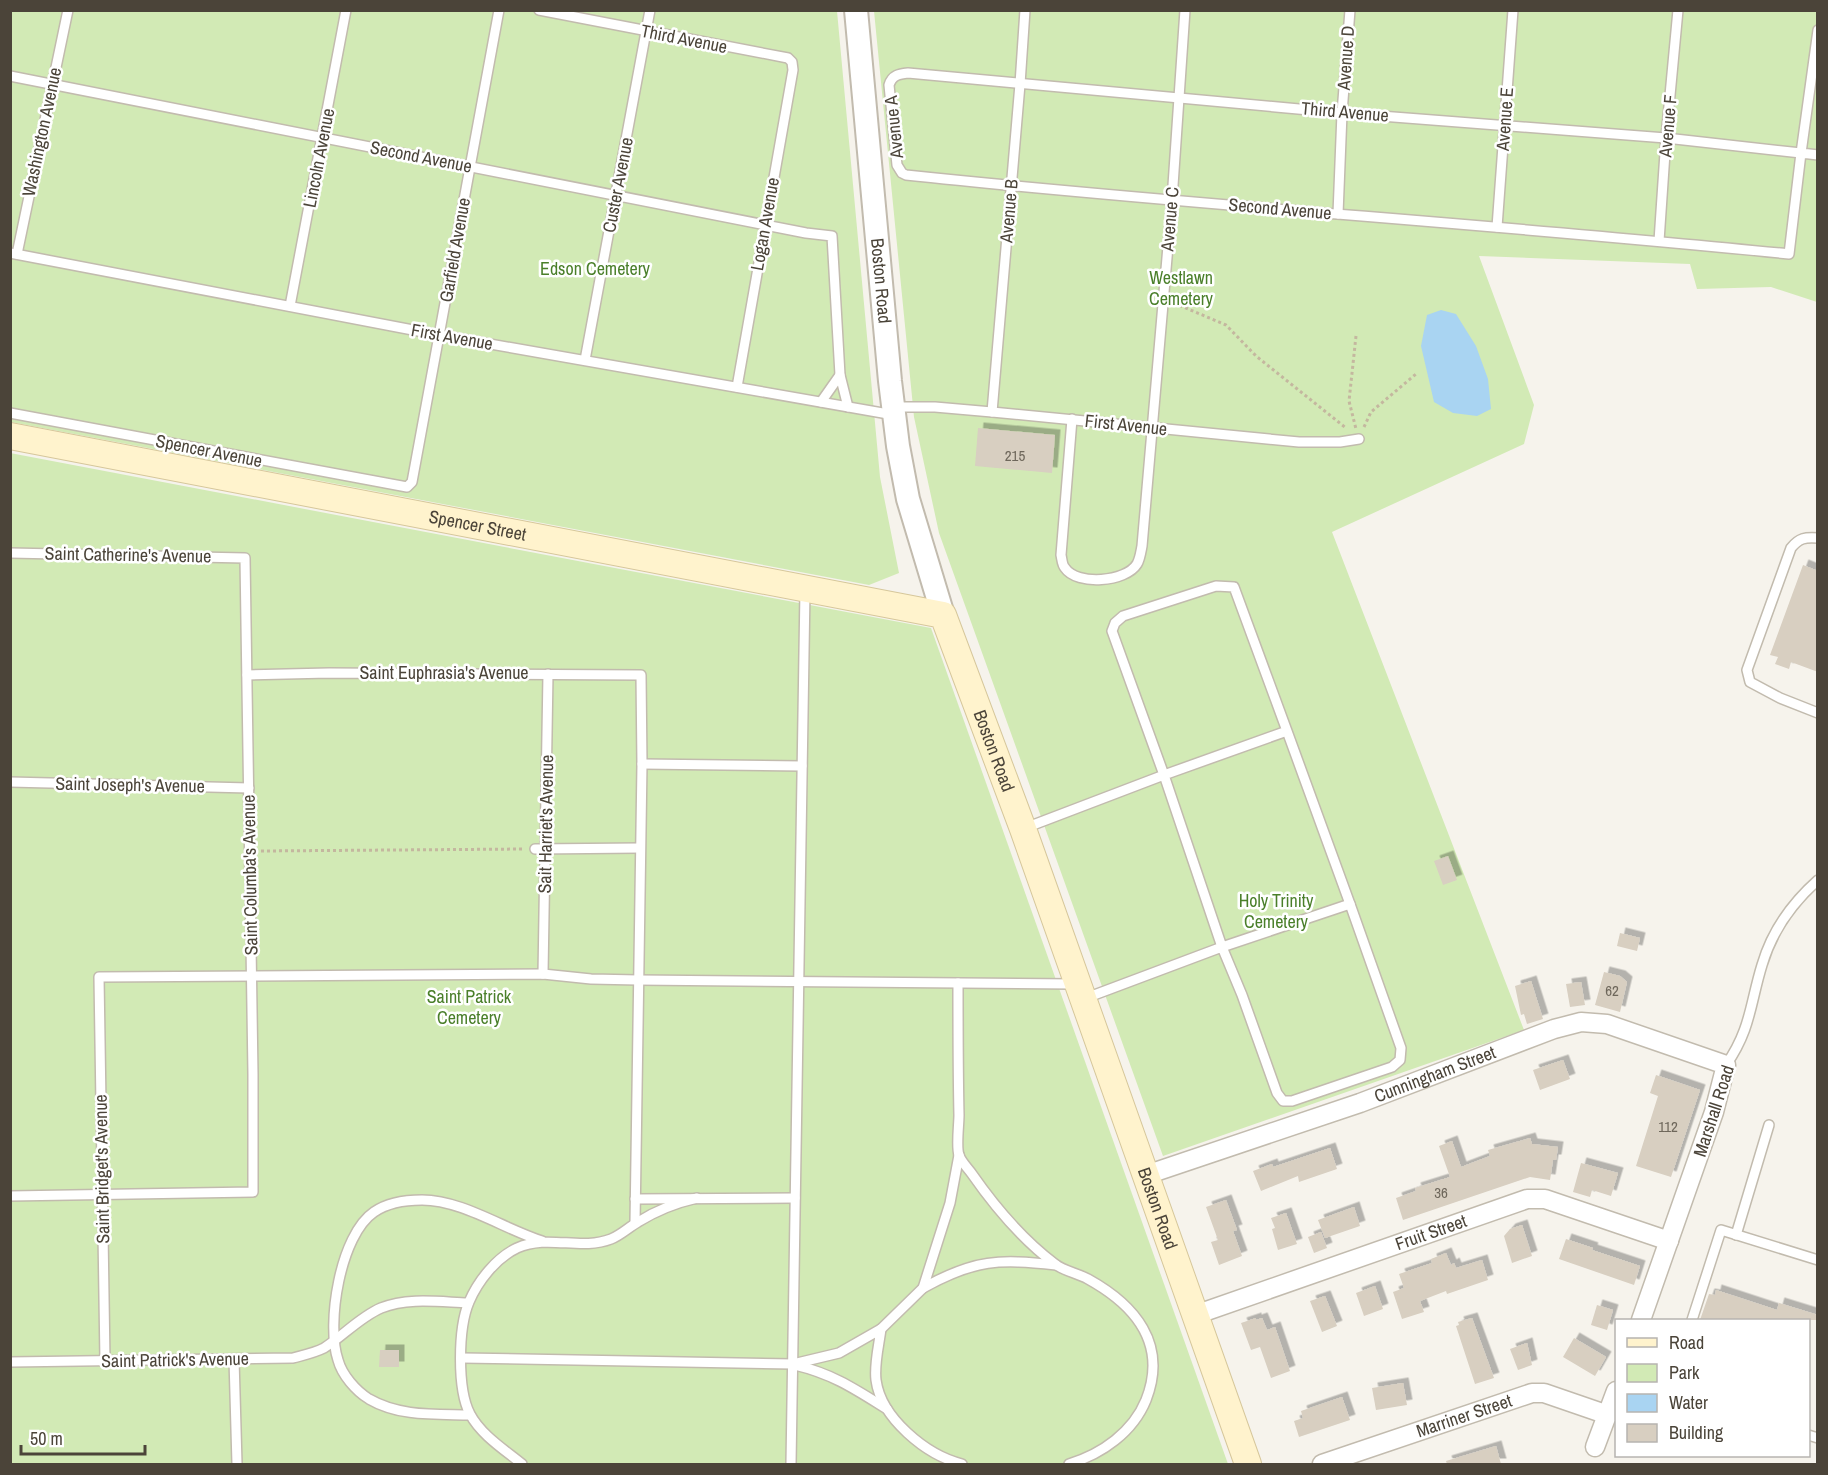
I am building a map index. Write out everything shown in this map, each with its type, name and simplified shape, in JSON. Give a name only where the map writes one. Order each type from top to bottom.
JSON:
[{"type":"main road","name":"Spencer Street","points":[[10,436],[943,615]]},
{"type":"main road","name":"Boston Road","points":[[943,615],[1023,829],[1248,1464]]},
{"type":"street","name":"Boston Road","points":[[856,10],[893,411],[908,499],[943,615]]},
{"type":"street","name":"Cunningham Street","points":[[1146,1175],[1341,1110],[1554,1029],[1581,1022],[1607,1024],[1726,1065]]},
{"type":"street","name":"Marshall Road","points":[[1641,1319],[1714,1112],[1726,1065]]},
{"type":"street","name":"Fruit Street","points":[[1195,1315],[1527,1199],[1545,1199],[1669,1241]]},
{"type":"street","name":"Marriner Street","points":[[1322,1464],[1532,1393],[1544,1394],[1608,1415]]},
{"type":"street","points":[[1595,1447],[1615,1396]]},
{"type":"lane","name":"Washington Avenue","points":[[14,253],[68,10]]},
{"type":"lane","name":"Lincoln Avenue","points":[[290,306],[346,10]]},
{"type":"lane","name":"Garfield Avenue","points":[[407,487],[412,482],[499,10]]},
{"type":"lane","name":"Third Avenue","points":[[539,10],[788,58],[792,62]]},
{"type":"lane","name":"Custer Avenue","points":[[585,360],[650,10]]},
{"type":"lane","name":"Avenue B","points":[[992,412],[1025,10]]},
{"type":"lane","name":"Avenue C","points":[[1072,419],[1061,555],[1064,568],[1072,575],[1088,579],[1113,579],[1128,572],[1137,564],[1142,546],[1172,201],[1185,10]]},
{"type":"lane","name":"Avenue D","points":[[1338,214],[1342,112],[1350,10]]},
{"type":"lane","name":"Avenue E","points":[[1497,227],[1513,10]]},
{"type":"lane","name":"Avenue F","points":[[1659,241],[1678,10]]},
{"type":"lane","points":[[1801,153],[1818,30]]},
{"type":"lane","name":"Logan Avenue","points":[[737,387],[793,70],[792,62]]},
{"type":"lane","name":"Third Avenue","points":[[890,79],[896,75],[909,73],[1342,112],[1666,138],[1818,155]]},
{"type":"lane","name":"Second Avenue","points":[[10,76],[832,236],[840,375]]},
{"type":"lane","name":"Avenue A","points":[[890,79],[897,165],[902,173]]},
{"type":"lane","name":"Second Avenue","points":[[902,173],[1172,201],[1497,227],[1789,254],[1801,153]]},
{"type":"lane","name":"First Avenue","points":[[14,253],[439,335],[848,407],[893,411],[923,407],[992,412],[1299,442],[1340,442],[1359,439]]},
{"type":"lane","points":[[821,402],[840,375]]},
{"type":"lane","points":[[840,375],[848,407]]},
{"type":"lane","name":"Spencer Avenue","points":[[10,413],[407,487]]},
{"type":"lane","points":[[1818,538],[1806,537],[1797,541],[1791,548],[1747,670],[1750,682],[1761,690],[1818,713]]},
{"type":"lane","name":"Saint Catherine's Avenue","points":[[10,553],[245,558]]},
{"type":"lane","name":"Saint Columba's Avenue","points":[[102,1195],[253,1192],[245,558]]},
{"type":"lane","points":[[1216,586],[1234,586],[1401,1048],[1400,1060],[1392,1067],[1292,1101],[1283,1101],[1277,1093],[1222,947],[1164,775],[1112,631],[1115,623],[1123,616],[1216,586]]},
{"type":"lane","points":[[791,1464],[805,588]]},
{"type":"lane","name":"Saint Euphrasia's Avenue","points":[[247,675],[329,673],[642,675],[642,764]]},
{"type":"lane","name":"Sait Harriet's Avenue","points":[[543,974],[548,674]]},
{"type":"lane","points":[[1023,829],[1287,731]]},
{"type":"lane","points":[[635,1223],[642,764],[802,766]]},
{"type":"lane","name":"Saint Joseph's Avenue","points":[[10,782],[249,788]]},
{"type":"lane","points":[[535,849],[640,848]]},
{"type":"lane","name":"Marshall Road","points":[[1726,1065],[1745,1031],[1767,949],[1777,929],[1798,899],[1818,880]]},
{"type":"lane","points":[[252,976],[543,974],[591,979],[958,983],[1081,991],[1350,904]]},
{"type":"lane","name":"Saint Bridget's Avenue","points":[[105,1361],[99,977],[252,976]]},
{"type":"lane","points":[[923,1288],[950,1203],[959,1155],[958,983]]},
{"type":"lane","points":[[1736,1235],[1769,1125]]},
{"type":"lane","points":[[959,1155],[984,1192],[1012,1224],[1056,1265]]},
{"type":"lane","points":[[10,1196],[102,1195]]},
{"type":"lane","points":[[635,1199],[795,1197]]},
{"type":"lane","points":[[470,1415],[409,1413],[393,1410],[366,1398],[345,1375],[339,1363],[334,1340],[337,1299],[345,1259],[362,1224],[374,1212],[390,1205],[423,1200],[461,1208],[542,1241],[599,1242],[612,1239],[635,1223],[668,1206],[697,1198]]},
{"type":"lane","points":[[1692,1319],[1720,1230],[1818,1260]]},
{"type":"lane","points":[[522,1464],[479,1427],[470,1415],[464,1400],[462,1358],[464,1327],[468,1303],[482,1279],[503,1257],[515,1249],[542,1241]]},
{"type":"lane","points":[[793,1364],[839,1353],[881,1329],[923,1288],[965,1268],[1011,1261],[1056,1265],[1110,1292],[1129,1309],[1143,1328],[1153,1352],[1150,1388],[1141,1413],[1129,1430],[1107,1446],[1069,1464]]},
{"type":"lane","name":"Saint Patrick's Avenue","points":[[10,1362],[293,1358],[316,1352],[379,1309],[392,1304],[409,1301],[468,1303]]},
{"type":"lane","points":[[881,1329],[876,1381],[887,1409],[902,1428],[930,1450],[962,1464]]},
{"type":"lane","points":[[462,1358],[793,1364],[841,1380],[887,1409]]},
{"type":"lane","points":[[234,1359],[237,1464]]},
{"type":"path","points":[[1163,298],[1226,325],[1256,356],[1359,439]]},
{"type":"path","points":[[1356,336],[1349,401],[1359,439]]},
{"type":"path","points":[[1359,439],[1371,412],[1416,374]]},
{"type":"path","points":[[250,851],[535,849]]},
{"type":"green space","name":"Edson Cemetery","points":[[10,11],[837,11],[880,477],[899,573],[869,585],[11,422]]},
{"type":"green space","name":"Westlawn Cemetery","points":[[874,11],[1817,11],[1817,302],[1771,287],[1697,289],[1690,264],[1479,256],[1534,405],[1524,444],[1332,532],[1524,1030],[1163,1156],[939,533],[914,417]]},
{"type":"green space","name":"Saint Patrick Cemetery","points":[[10,453],[931,628],[1228,1464],[11,1464]]},
{"type":"water","points":[[1441,310],[1456,314],[1476,346],[1488,379],[1491,409],[1477,416],[1453,413],[1434,402],[1421,346],[1427,315]]},
{"type":"building","points":[[978,428],[1055,435],[1052,473],[975,466]]},
{"type":"building","points":[[1803,565],[1818,571],[1818,672],[1791,662],[1789,669],[1775,664],[1778,657],[1770,655]]},
{"type":"building","points":[[1448,856],[1457,880],[1443,885],[1434,861]]},
{"type":"building","points":[[1620,933],[1640,938],[1637,951],[1617,946]]},
{"type":"building","points":[[1604,972],[1620,976],[1627,982],[1620,1012],[1595,1005]]},
{"type":"building","points":[[1531,981],[1543,1019],[1527,1024],[1524,1014],[1521,1015],[1515,986]]},
{"type":"building","points":[[1581,982],[1585,1005],[1570,1007],[1566,984]]},
{"type":"building","points":[[1563,1060],[1570,1079],[1540,1090],[1533,1070]]},
{"type":"building","points":[[1656,1075],[1700,1090],[1671,1177],[1636,1166],[1658,1096],[1650,1093]]},
{"type":"building","points":[[1530,1138],[1532,1144],[1558,1147],[1550,1180],[1530,1177],[1403,1220],[1396,1198],[1416,1191],[1415,1188],[1450,1177],[1439,1146],[1452,1141],[1461,1167],[1490,1156],[1488,1150]]},
{"type":"building","points":[[1330,1148],[1337,1169],[1299,1182],[1298,1176],[1261,1191],[1253,1171],[1272,1164],[1273,1167]]},
{"type":"building","points":[[1581,1163],[1618,1173],[1611,1196],[1592,1190],[1590,1197],[1573,1192]]},
{"type":"building","points":[[1226,1200],[1237,1230],[1233,1231],[1242,1256],[1219,1265],[1211,1242],[1218,1240],[1206,1207]]},
{"type":"building","points":[[1354,1207],[1360,1226],[1325,1238],[1318,1220]]},
{"type":"building","points":[[1286,1213],[1297,1244],[1278,1250],[1271,1218]]},
{"type":"building","points":[[1522,1225],[1532,1256],[1512,1263],[1504,1236],[1510,1229]]},
{"type":"building","points":[[1321,1232],[1327,1248],[1314,1253],[1308,1237]]},
{"type":"building","points":[[1566,1239],[1640,1266],[1634,1285],[1559,1259]]},
{"type":"building","points":[[1446,1253],[1451,1265],[1454,1263],[1456,1268],[1482,1260],[1488,1280],[1447,1294],[1446,1291],[1420,1301],[1424,1312],[1402,1319],[1393,1292],[1404,1288],[1399,1274],[1432,1263],[1431,1259]]},
{"type":"building","points":[[1375,1286],[1383,1309],[1364,1316],[1356,1293]]},
{"type":"building","points":[[1716,1290],[1777,1310],[1779,1303],[1818,1315],[1818,1320],[1700,1319],[1709,1294],[1715,1295]]},
{"type":"building","points":[[1325,1296],[1337,1326],[1322,1332],[1310,1301]]},
{"type":"building","points":[[1597,1305],[1613,1310],[1607,1330],[1591,1325]]},
{"type":"building","points":[[1256,1318],[1256,1320],[1262,1318],[1267,1330],[1275,1327],[1290,1371],[1271,1378],[1260,1347],[1251,1350],[1241,1323]]},
{"type":"building","points":[[1472,1318],[1494,1378],[1475,1384],[1456,1326],[1459,1325],[1458,1322]]},
{"type":"building","points":[[1574,1338],[1606,1357],[1595,1376],[1563,1357]]},
{"type":"building","points":[[1527,1343],[1532,1365],[1518,1370],[1510,1349]]},
{"type":"building","points":[[380,1350],[399,1350],[399,1367],[379,1367]]},
{"type":"building","points":[[1403,1383],[1407,1405],[1376,1410],[1372,1388]]},
{"type":"building","points":[[1342,1397],[1350,1420],[1299,1437],[1294,1421],[1303,1418],[1301,1411]]},
{"type":"building","points":[[1496,1446],[1501,1464],[1447,1464],[1446,1461]]},
{"type":"park label","name":"Holy Trinity Cemetery","points":[[1276,911]]}]
